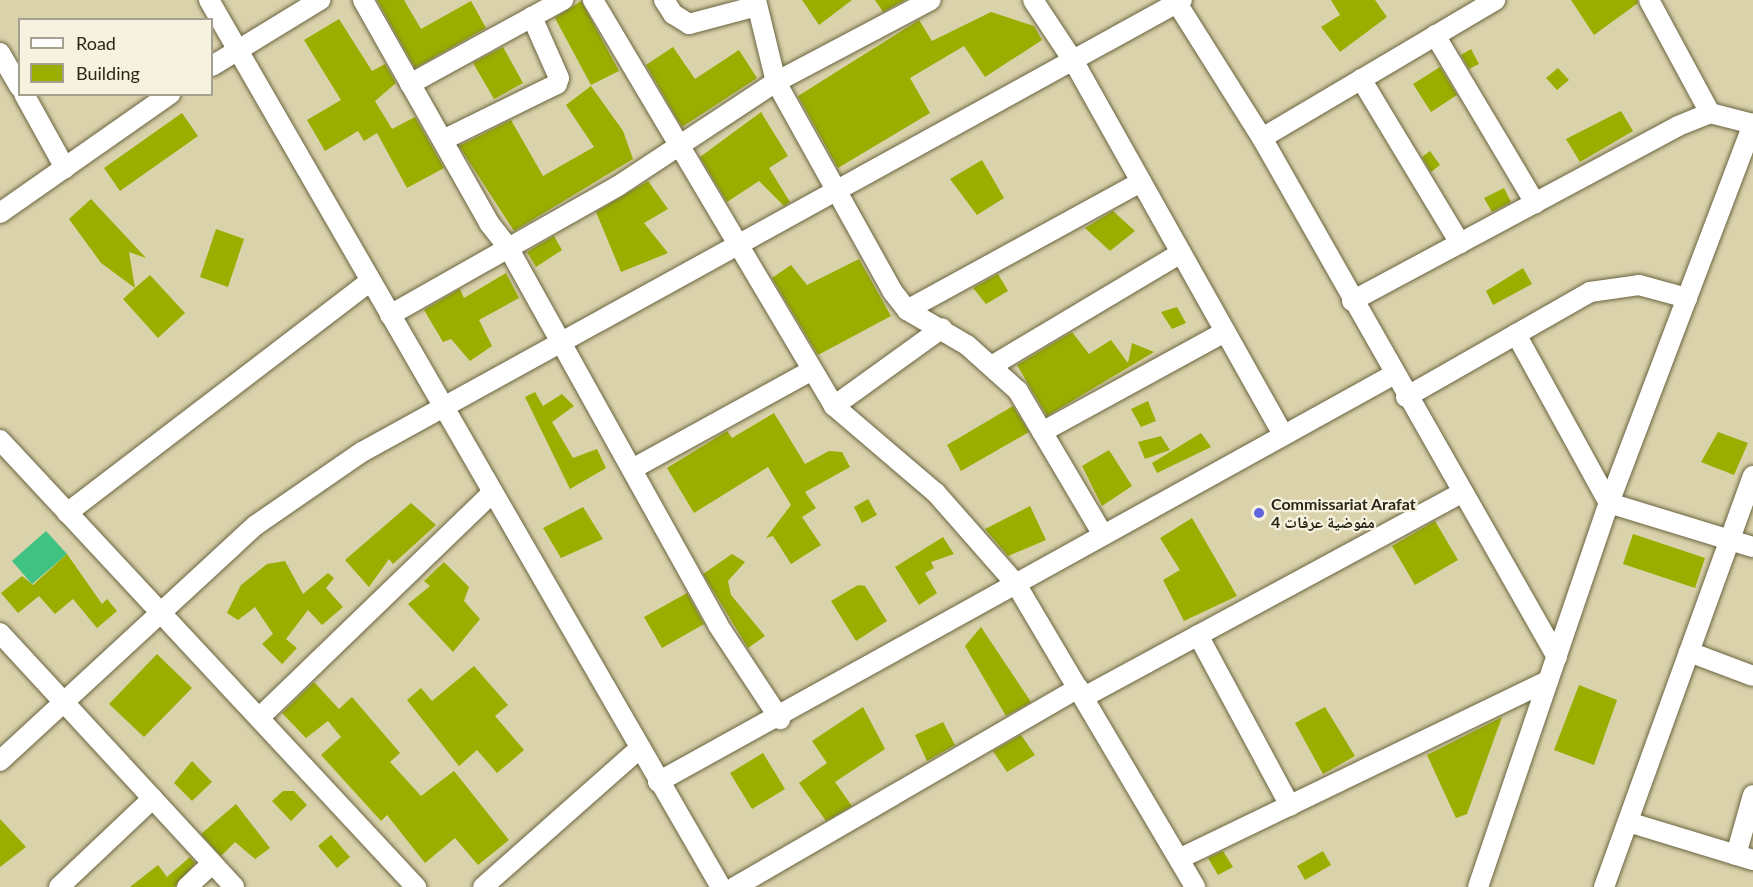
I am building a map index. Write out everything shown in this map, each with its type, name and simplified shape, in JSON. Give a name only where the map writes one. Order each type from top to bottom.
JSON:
[{"type":"street","points":[[209,0],[658,782],[721,887]]},
{"type":"street","points":[[213,65],[237,48],[320,0]]},
{"type":"street","points":[[363,0],[443,140],[510,249],[561,345],[634,468],[718,626],[780,719]]},
{"type":"street","points":[[410,84],[562,0]]},
{"type":"street","points":[[593,0],[738,248],[834,406],[936,493],[1016,584],[1195,887]]},
{"type":"street","points":[[664,0],[673,14],[689,24],[756,3],[776,82],[838,192],[872,259],[907,310],[942,328],[993,365],[1018,391],[1103,535]]},
{"type":"street","points":[[390,315],[510,249],[680,148],[776,82],[931,0]]},
{"type":"street","points":[[1034,0],[1074,62],[1283,435]]},
{"type":"street","points":[[1262,138],[1494,0]]},
{"type":"street","points":[[1649,0],[1710,113]]},
{"type":"street","points":[[0,761],[68,702],[158,610],[310,487],[362,452],[738,248],[1074,62],[1178,1],[1262,138],[1393,375],[1557,657]]},
{"type":"street","points":[[443,140],[557,84],[559,78],[532,17]]},
{"type":"street","points":[[1435,35],[1535,203]]},
{"type":"street","points":[[0,52],[18,84]]},
{"type":"street","points":[[1361,79],[1460,243]]},
{"type":"street","points":[[25,96],[65,168]]},
{"type":"street","points":[[0,213],[167,96]]},
{"type":"street","points":[[1352,301],[1710,113],[1753,123],[1609,503],[1478,887]]},
{"type":"street","points":[[907,310],[1141,182]]},
{"type":"street","points":[[993,365],[1181,253]]},
{"type":"street","points":[[67,513],[370,281]]},
{"type":"street","points":[[1406,397],[1590,292],[1618,285],[1687,298]]},
{"type":"street","points":[[834,406],[942,328]]},
{"type":"street","points":[[1042,432],[1225,332]]},
{"type":"street","points":[[1516,334],[1609,503],[1753,547]]},
{"type":"street","points":[[634,468],[812,370]]},
{"type":"street","points":[[658,782],[780,719],[1103,535],[1393,375]]},
{"type":"street","points":[[0,440],[416,887]]},
{"type":"street","points":[[1604,887],[1753,476]]},
{"type":"street","points":[[259,718],[492,493]]},
{"type":"street","points":[[735,887],[1081,692],[1198,635],[1462,493]]},
{"type":"street","points":[[0,633],[68,702],[234,887]]},
{"type":"street","points":[[1198,635],[1290,806]]},
{"type":"street","points":[[1689,652],[1753,676]]},
{"type":"street","points":[[1179,859],[1548,681]]},
{"type":"street","points":[[483,887],[640,748]]},
{"type":"street","points":[[1628,822],[1744,858],[1753,795]]},
{"type":"street","points":[[59,887],[153,798]]},
{"type":"street","points":[[187,887],[212,864]]},
{"type":"green space","points":[[46,531],[67,554],[32,584],[12,561]]},
{"type":"building","points":[[377,0],[404,0],[421,29],[471,1],[486,28],[415,68]]},
{"type":"building","points":[[802,0],[852,0],[819,25]]},
{"type":"building","points":[[875,0],[905,0],[883,12]]},
{"type":"building","points":[[1331,0],[1375,0],[1387,17],[1340,52],[1321,27],[1340,15]]},
{"type":"building","points":[[1571,0],[1637,0],[1638,3],[1594,35]]},
{"type":"building","points":[[581,1],[619,71],[591,85],[555,18]]},
{"type":"building","points":[[991,12],[1034,26],[1042,40],[985,77],[964,46],[910,78],[930,113],[838,168],[798,96],[919,20],[932,41]]},
{"type":"building","points":[[339,19],[372,71],[385,64],[396,83],[375,101],[392,129],[415,117],[444,168],[407,188],[377,133],[364,141],[358,131],[325,151],[307,120],[341,100],[304,40]]},
{"type":"building","points":[[503,47],[523,83],[494,99],[473,63]]},
{"type":"building","points":[[673,47],[695,79],[739,50],[757,78],[682,127],[646,65]]},
{"type":"building","points":[[1471,49],[1479,64],[1469,69],[1461,55]]},
{"type":"building","points":[[1440,67],[1457,95],[1431,112],[1413,84]]},
{"type":"building","points":[[1558,68],[1569,80],[1557,90],[1546,78]]},
{"type":"building","points":[[591,86],[623,131],[633,159],[514,231],[459,146],[511,120],[543,176],[594,147],[566,105]]},
{"type":"building","points":[[1621,111],[1633,131],[1580,162],[1566,139]]},
{"type":"building","points":[[761,112],[788,156],[769,168],[790,202],[784,206],[759,181],[727,202],[700,157]]},
{"type":"building","points":[[182,113],[198,136],[120,191],[104,168]]},
{"type":"building","points":[[1430,151],[1440,165],[1431,172],[1422,157]]},
{"type":"building","points":[[982,160],[1004,198],[977,215],[950,179]]},
{"type":"building","points":[[648,181],[668,209],[644,223],[668,253],[621,272],[596,212]]},
{"type":"building","points":[[1504,188],[1511,202],[1492,212],[1484,198]]},
{"type":"building","points":[[91,199],[146,258],[129,252],[135,288],[101,263],[69,219]]},
{"type":"building","points":[[1113,211],[1135,231],[1110,251],[1085,228]]},
{"type":"building","points":[[216,229],[244,239],[228,287],[200,277]]},
{"type":"building","points":[[554,236],[562,250],[536,267],[527,252]]},
{"type":"building","points":[[859,259],[891,316],[818,355],[772,278],[791,265],[807,285]]},
{"type":"building","points":[[1523,268],[1532,284],[1493,305],[1486,291]]},
{"type":"building","points":[[506,273],[519,298],[479,320],[492,346],[470,361],[451,339],[443,342],[424,310],[460,289],[464,298]]},
{"type":"building","points":[[998,274],[1008,291],[986,304],[973,288]]},
{"type":"building","points":[[150,275],[185,313],[158,338],[123,299]]},
{"type":"building","points":[[1177,307],[1186,323],[1172,329],[1161,312]]},
{"type":"building","points":[[1072,332],[1089,354],[1111,340],[1128,363],[1132,343],[1154,352],[1047,416],[1017,365]]},
{"type":"building","points":[[535,392],[543,406],[562,394],[574,406],[552,422],[573,458],[597,449],[606,468],[570,489],[525,397]]},
{"type":"building","points":[[1148,401],[1156,421],[1141,427],[1131,409]]},
{"type":"building","points":[[1013,406],[1029,432],[961,471],[947,445]]},
{"type":"building","points":[[774,413],[805,464],[829,451],[842,452],[850,467],[805,492],[816,508],[802,517],[821,545],[791,564],[773,536],[766,538],[791,505],[768,467],[694,513],[667,468],[727,431],[732,438]]},
{"type":"building","points":[[1718,432],[1748,443],[1734,475],[1701,462]]},
{"type":"building","points":[[1201,433],[1211,447],[1157,473],[1152,463]]},
{"type":"building","points":[[1161,436],[1170,450],[1145,459],[1138,442]]},
{"type":"building","points":[[1109,450],[1132,486],[1102,506],[1082,466]]},
{"type":"building","points":[[868,499],[877,515],[862,523],[854,507]]},
{"type":"building","points":[[411,503],[436,525],[393,564],[389,559],[369,587],[345,560]]},
{"type":"building","points":[[1030,506],[1046,540],[1008,556],[985,529]]},
{"type":"building","points":[[583,507],[603,539],[561,558],[543,528]]},
{"type":"building","points":[[1192,518],[1237,596],[1184,621],[1163,580],[1180,570],[1160,538]]},
{"type":"building","points":[[1435,521],[1458,560],[1415,585],[1392,546]]},
{"type":"building","points":[[1633,534],[1705,558],[1695,588],[1623,564]]},
{"type":"building","points":[[943,537],[954,554],[931,562],[934,568],[925,573],[937,593],[919,605],[895,567]]},
{"type":"building","points":[[67,554],[102,604],[107,599],[117,611],[97,628],[73,599],[55,614],[39,596],[18,613],[1,593],[22,576],[33,585]]},
{"type":"building","points":[[732,554],[745,562],[728,581],[731,595],[765,636],[748,648],[703,574]]},
{"type":"building","points":[[285,561],[303,594],[328,573],[334,578],[326,588],[343,607],[322,625],[308,610],[286,639],[297,648],[282,664],[262,644],[273,634],[255,607],[238,620],[227,613],[241,585],[267,564]]},
{"type":"building","points":[[444,562],[469,587],[464,601],[480,619],[453,652],[408,604],[430,586],[424,581]]},
{"type":"building","points":[[858,585],[865,586],[887,621],[856,641],[831,601]]},
{"type":"building","points":[[687,593],[704,624],[662,648],[644,617]]},
{"type":"building","points":[[981,627],[1031,702],[1006,716],[965,646]]},
{"type":"building","points":[[157,654],[192,688],[144,737],[109,704]]},
{"type":"building","points":[[474,666],[508,705],[495,716],[524,750],[497,773],[477,750],[459,766],[407,700],[421,688],[432,701]]},
{"type":"building","points":[[314,682],[339,709],[352,697],[400,753],[390,762],[421,796],[454,771],[509,840],[478,865],[455,838],[425,863],[387,815],[381,821],[321,755],[341,737],[328,721],[306,738],[282,713]]},
{"type":"building","points":[[1579,685],[1617,700],[1594,765],[1554,750]]},
{"type":"building","points":[[863,707],[885,749],[835,782],[852,806],[826,821],[799,783],[827,763],[812,741]]},
{"type":"building","points":[[1325,707],[1355,756],[1323,774],[1295,723]]},
{"type":"building","points":[[1502,717],[1467,814],[1456,818],[1427,755]]},
{"type":"building","points":[[943,722],[955,745],[927,761],[915,735]]},
{"type":"building","points":[[1021,735],[1035,755],[1007,772],[993,751]]},
{"type":"building","points":[[763,753],[785,789],[752,809],[730,773]]},
{"type":"building","points":[[192,761],[212,782],[192,801],[174,783]]},
{"type":"building","points":[[283,791],[294,791],[307,805],[291,821],[272,801]]},
{"type":"building","points":[[236,804],[270,848],[255,859],[235,842],[221,856],[201,834]]},
{"type":"building","points":[[0,819],[26,847],[0,867]]},
{"type":"building","points":[[331,835],[350,857],[337,868],[318,846]]},
{"type":"building","points":[[1223,851],[1233,867],[1218,875],[1208,858]]},
{"type":"building","points":[[1323,851],[1331,865],[1305,880],[1297,866]]},
{"type":"building","points":[[190,857],[195,863],[175,887],[130,887],[158,865],[167,877]]},
{"type":"place","name":"Commissariat Arafat 4 مفوضية عرفات","points":[[1259,513]]}]
